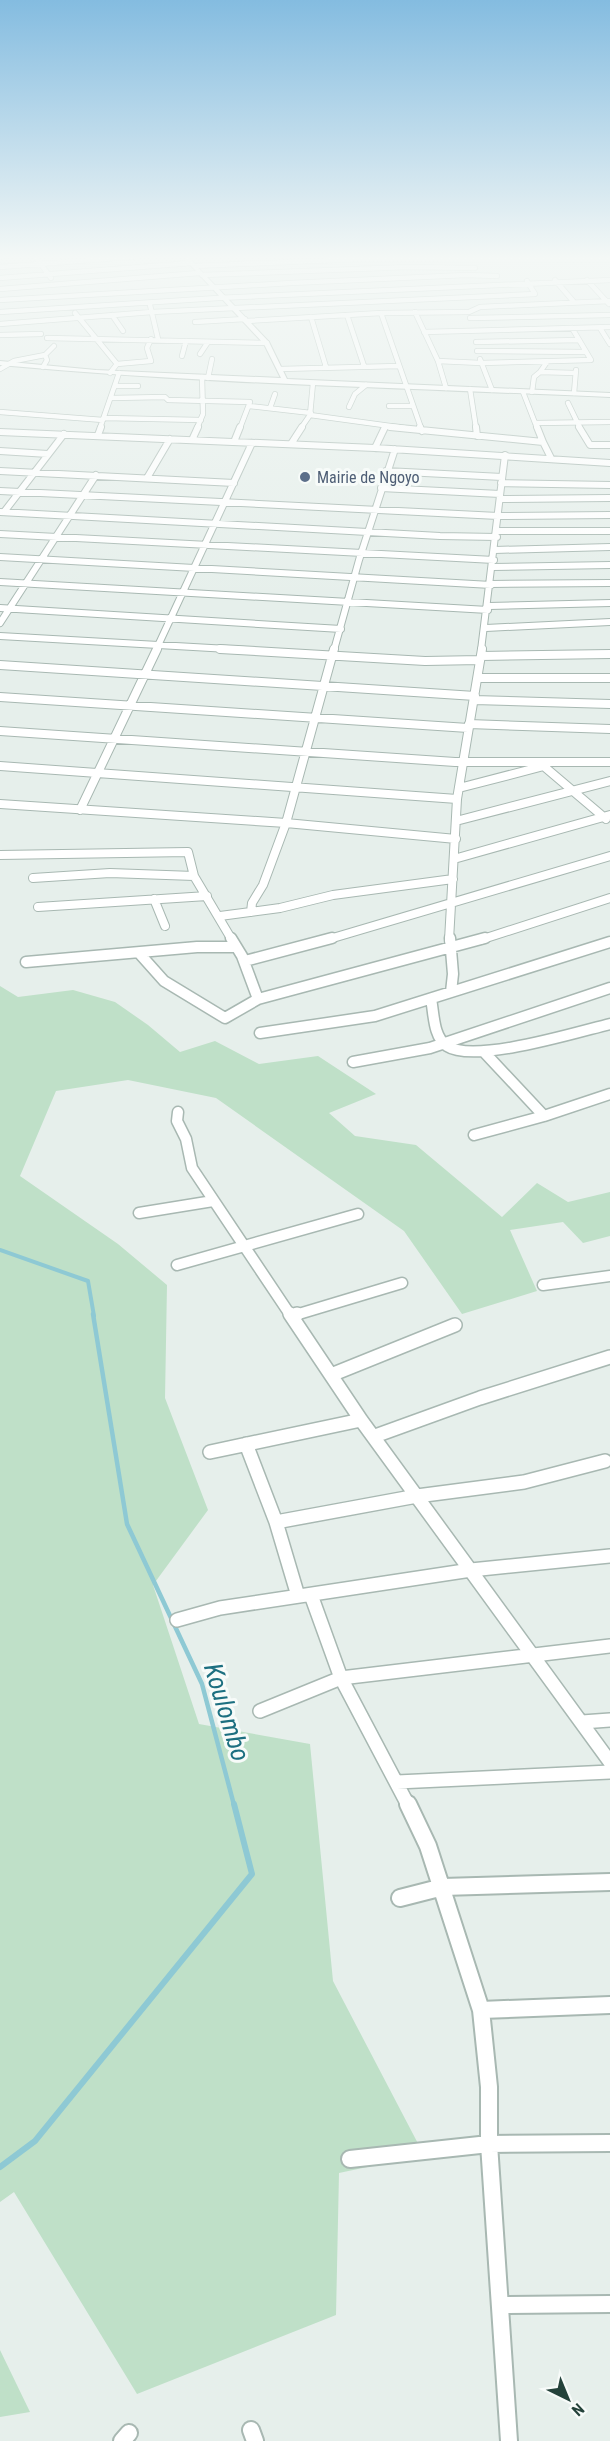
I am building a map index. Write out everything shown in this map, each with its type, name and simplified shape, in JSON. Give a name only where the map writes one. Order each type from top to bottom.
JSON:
[{"type":"street","points":[[76,370],[286,382],[610,394]]},
{"type":"street","points":[[192,440],[201,420],[201,400],[208,370]]},
{"type":"street","points":[[280,370],[286,382]]},
{"type":"street","points":[[401,370],[422,431]]},
{"type":"street","points":[[441,370],[446,388]]},
{"type":"street","points":[[484,370],[492,390]]},
{"type":"street","points":[[532,392],[534,377],[540,372],[576,371],[574,393]]},
{"type":"street","points":[[98,435],[119,373]]},
{"type":"street","points":[[291,444],[310,414],[314,383]]},
{"type":"street","points":[[349,407],[355,394],[364,389],[366,385]]},
{"type":"street","points":[[115,386],[138,386]]},
{"type":"street","points":[[470,389],[477,436]]},
{"type":"street","points":[[523,392],[551,458]]},
{"type":"street","points":[[270,408],[275,394]]},
{"type":"street","points":[[111,398],[165,397],[168,400],[251,403],[234,442]]},
{"type":"street","points":[[568,403],[576,423],[590,445],[610,445]]},
{"type":"street","points":[[249,406],[422,431],[543,442]]},
{"type":"street","points":[[389,406],[412,406]]},
{"type":"street","points":[[135,432],[144,410]]},
{"type":"street","points":[[0,412],[103,419],[201,420]]},
{"type":"street","points":[[535,423],[610,422]]},
{"type":"street","points":[[375,448],[385,426]]},
{"type":"street","points":[[0,432],[98,435],[135,432],[170,439],[395,449],[610,463]]},
{"type":"street","points":[[2,512],[21,492],[64,434]]},
{"type":"street","points":[[147,478],[170,439]]},
{"type":"street","points":[[80,810],[217,523],[252,443]]},
{"type":"street","points":[[251,912],[252,903],[263,885],[286,823],[347,601],[370,531],[386,471],[395,449]]},
{"type":"street","points":[[0,451],[48,454]]},
{"type":"street","points":[[451,992],[453,974],[449,949],[457,799],[489,608],[505,455]]},
{"type":"street","points":[[0,471],[234,483]]},
{"type":"street","points":[[386,471],[501,480],[610,485]]},
{"type":"street","points":[[0,623],[96,476]]},
{"type":"street","points":[[381,488],[500,496],[610,498]]},
{"type":"street","points":[[0,491],[498,516],[610,515]]},
{"type":"street","points":[[2,512],[370,531],[497,534],[610,531]]},
{"type":"street","points":[[0,534],[362,553],[493,564],[610,565]]},
{"type":"street","points":[[495,550],[610,547]]},
{"type":"street","points":[[0,557],[491,584],[610,583]]},
{"type":"street","points":[[0,582],[489,608],[610,603]]},
{"type":"street","points":[[0,608],[341,629]]},
{"type":"street","points":[[486,628],[610,622]]},
{"type":"street","points":[[0,636],[425,661],[610,654]]},
{"type":"street","points":[[0,664],[475,698],[610,704]]},
{"type":"street","points":[[478,678],[610,678]]},
{"type":"street","points":[[0,697],[316,718],[469,726],[610,729]]},
{"type":"street","points":[[0,730],[462,762],[541,764],[610,762]]},
{"type":"street","points":[[459,788],[541,764]]},
{"type":"street","points":[[541,764],[608,818]]},
{"type":"street","points":[[0,766],[457,799]]},
{"type":"street","points":[[456,821],[610,781]]},
{"type":"street","points":[[0,804],[286,823],[348,831],[456,839]]},
{"type":"street","points":[[454,859],[608,818]]},
{"type":"street","points":[[0,855],[184,850],[190,853],[194,876],[220,916],[244,961],[258,999]]},
{"type":"street","points":[[244,961],[451,905],[610,856]]},
{"type":"street","points":[[33,878],[110,873],[194,876]]},
{"type":"street","points":[[220,916],[333,895],[453,879]]},
{"type":"street","points":[[38,907],[207,896]]},
{"type":"street","points":[[139,952],[164,981],[225,1018],[258,999],[340,980],[449,949],[610,898]]},
{"type":"street","points":[[154,899],[165,926]]},
{"type":"street","points":[[260,1033],[375,1016],[610,942]]},
{"type":"street","points":[[26,962],[198,947],[236,947]]},
{"type":"street","points":[[353,1062],[412,1052],[610,988]]},
{"type":"street","points":[[431,999],[435,1028],[444,1042],[454,1050],[485,1053],[610,1024]]},
{"type":"street","points":[[485,1053],[544,1116]]},
{"type":"street","points":[[474,1135],[544,1116],[610,1094]]},
{"type":"street","points":[[178,1112],[177,1121],[186,1139],[192,1168],[242,1245],[361,1420],[375,1436],[610,1762]]},
{"type":"street","points":[[139,1213],[213,1201]]},
{"type":"street","points":[[177,1265],[358,1214]]},
{"type":"street","points":[[543,1285],[610,1276]]},
{"type":"street","points":[[292,1316],[402,1283]]},
{"type":"street","points":[[331,1375],[455,1325]]},
{"type":"street","points":[[375,1436],[480,1398],[610,1357]]},
{"type":"street","points":[[210,1452],[361,1420]]},
{"type":"street","points":[[246,1444],[304,1596],[341,1678],[397,1782],[428,1846],[481,2010],[489,2087],[489,2144],[509,2441]]},
{"type":"street","points":[[276,1522],[417,1496],[524,1482],[605,1461]]},
{"type":"street","points":[[177,1620],[220,1608],[471,1570],[610,1556]]},
{"type":"street","points":[[260,1711],[341,1678],[610,1646]]},
{"type":"street","points":[[582,1722],[610,1720]]},
{"type":"street","points":[[397,1782],[610,1772]]},
{"type":"street","points":[[400,1898],[443,1887],[610,1882]]},
{"type":"street","points":[[481,2010],[610,2006]]},
{"type":"street","points":[[350,2159],[489,2144],[610,2143]]},
{"type":"street","points":[[500,2305],[610,2304]]},
{"type":"green space","points":[[0,986],[18,997],[73,990],[115,1002],[148,1025],[180,1052],[215,1041],[259,1064],[318,1056],[376,1094],[329,1113],[355,1136],[416,1145],[502,1217],[537,1183],[568,1202],[610,1192],[610,1236],[583,1243],[563,1222],[510,1230],[537,1291],[462,1314],[404,1231],[216,1098],[128,1080],[56,1091],[20,1176],[118,1244],[167,1285],[165,1398],[208,1510],[153,1585],[199,1724],[310,1744],[333,1981],[424,2155],[339,2173],[336,2315],[137,2394],[14,2192],[0,2202]]},
{"type":"green space","points":[[0,2350],[30,2412],[0,2417]]},
{"type":"waterway","name":"Koulombo","points":[[0,1250],[88,1281],[94,1316]]},
{"type":"waterway","name":"Koulombo","points":[[93,1314],[127,1524],[202,1684],[234,1805]]},
{"type":"waterway","name":"Koulombo","points":[[0,2167],[35,2141],[252,1874],[234,1804]]},
{"type":"place","name":"Mairie de Ngoyo","points":[[305,477]]}]
